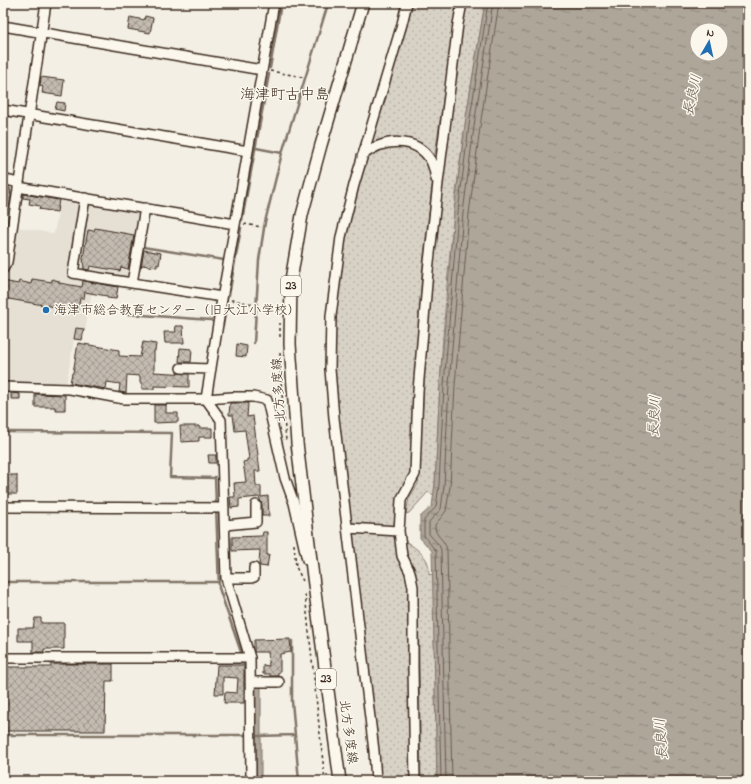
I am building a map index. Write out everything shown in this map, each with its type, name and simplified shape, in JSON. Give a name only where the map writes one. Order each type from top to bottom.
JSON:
[{"type":"main road","name":"北方多度線","points":[[340,781],[308,579],[296,443],[290,344],[291,280],[302,215],[363,3]]},
{"type":"street","points":[[3,269],[7,262],[46,3]]},
{"type":"street","points":[[251,781],[250,658],[226,578],[225,525],[219,508],[220,420],[206,399],[222,298],[274,3]]},
{"type":"street","points":[[376,781],[374,751],[334,418],[330,369],[331,316],[341,237],[362,156],[407,3]]},
{"type":"street","points":[[415,781],[413,587],[410,572],[402,556],[399,531],[402,500],[416,474],[418,391],[428,271],[458,24],[462,3]]},
{"type":"street","points":[[3,26],[262,70]]},
{"type":"street","points":[[3,110],[248,151]]},
{"type":"street","points":[[362,156],[370,149],[387,142],[396,142],[414,146],[423,152],[431,161],[438,183]]},
{"type":"street","points":[[3,179],[18,185],[85,198],[235,223]]},
{"type":"street","points":[[85,198],[73,273],[222,298]]},
{"type":"street","points":[[132,283],[145,208]]},
{"type":"street","points":[[181,368],[211,369]]},
{"type":"street","points":[[3,387],[70,389],[124,399],[206,399],[253,397],[267,400],[284,478],[294,503],[306,558],[308,579]]},
{"type":"street","points":[[225,525],[256,522],[256,504]]},
{"type":"street","points":[[3,507],[219,508]]},
{"type":"street","points":[[348,528],[399,531]]},
{"type":"street","points":[[226,578],[254,577],[254,568]]},
{"type":"street","points":[[3,658],[250,658]]},
{"type":"street","points":[[250,682],[279,682]]},
{"type":"path","points":[[262,70],[304,77]]},
{"type":"path","points":[[235,223],[262,227]]},
{"type":"path","points":[[222,298],[253,304]]},
{"type":"path","points":[[294,544],[296,567],[308,579]]},
{"type":"path","points":[[304,588],[325,781]]},
{"type":"shaded area","points":[[413,3],[458,3],[435,154],[432,156],[385,140],[370,143]]},
{"type":"shaded area","points":[[467,3],[485,3],[464,134],[450,247],[442,348],[434,495],[428,492],[409,513],[406,514],[409,498],[418,484],[419,476],[426,348],[441,185],[462,27]]},
{"type":"shaded area","points":[[386,145],[411,148],[426,160],[433,178],[422,273],[414,391],[411,472],[396,524],[394,526],[353,526],[350,522],[338,418],[334,369],[335,314],[344,237],[366,157]]},
{"type":"shaded area","name":"海津市総合教育センター（旧大江小学校）","points":[[61,196],[142,213],[130,277],[127,279],[94,280],[83,341],[74,340],[66,386],[3,384],[3,275],[13,258],[17,227],[54,234]]},
{"type":"shaded area","points":[[355,531],[396,535],[399,555],[409,587],[411,781],[379,781],[352,535]]},
{"type":"shaded area","points":[[405,541],[423,555],[428,564],[429,575],[433,574],[437,781],[421,781],[418,591],[416,574],[407,553]]},
{"type":"water","name":"長良川","points":[[485,3],[748,3],[748,781],[437,781],[432,551],[420,538],[420,517],[432,506],[435,484],[440,384],[454,212],[466,117]]},
{"type":"water","points":[[254,687],[261,687],[261,781],[254,781]]},
{"type":"building","points":[[145,16],[153,18],[150,33],[128,29],[130,17],[144,20]]},
{"type":"building","points":[[41,77],[64,80],[62,96],[42,93],[43,87],[40,86]]},
{"type":"building","points":[[57,102],[65,103],[64,111],[55,109]]},
{"type":"building","points":[[10,188],[11,196],[9,208],[3,207],[3,189]]},
{"type":"building","points":[[23,194],[59,200],[57,212],[39,209],[40,206],[29,204],[30,199],[23,198]]},
{"type":"building","points":[[95,228],[134,235],[128,269],[121,267],[120,271],[90,266],[89,270],[84,269],[83,258],[88,230],[94,231]]},
{"type":"building","points":[[144,250],[161,253],[159,265],[157,264],[157,267],[142,265],[141,267]]},
{"type":"building","points":[[32,279],[52,282],[52,279],[59,281],[59,283],[82,287],[84,281],[118,287],[116,299],[85,292],[84,298],[80,298],[78,311],[3,298],[3,281],[18,284],[19,281],[31,284]]},
{"type":"building","points":[[175,326],[183,326],[184,343],[165,343],[164,332],[176,332]]},
{"type":"building","points":[[76,328],[84,329],[82,340],[74,339]]},
{"type":"building","points":[[143,342],[156,344],[154,351],[154,372],[189,374],[189,387],[154,386],[154,389],[142,389],[140,376],[127,375],[126,393],[119,392],[120,384],[107,382],[106,389],[70,383],[78,343],[119,350],[119,356],[140,357]]},
{"type":"building","points":[[237,344],[247,346],[246,357],[236,356]]},
{"type":"building","points":[[180,348],[192,349],[191,362],[179,362]]},
{"type":"building","points":[[11,393],[20,394],[20,399],[11,399]]},
{"type":"building","points":[[35,394],[65,395],[65,410],[55,410],[55,407],[35,407]]},
{"type":"building","points":[[230,403],[248,403],[247,417],[253,416],[260,471],[255,471],[256,486],[261,486],[261,497],[268,496],[269,516],[262,516],[262,505],[259,497],[239,499],[239,507],[231,508],[230,497],[235,497],[234,483],[246,482],[243,462],[249,459],[245,430],[235,431],[233,415],[229,415]]},
{"type":"building","points":[[154,405],[166,405],[166,413],[178,413],[178,422],[154,423]]},
{"type":"building","points":[[180,426],[212,428],[212,437],[199,437],[199,441],[181,442]]},
{"type":"building","points":[[208,455],[216,455],[216,463],[209,463]]},
{"type":"building","points":[[4,475],[17,475],[17,494],[4,494]]},
{"type":"building","points":[[263,532],[267,532],[267,555],[269,555],[267,567],[260,566],[259,564],[260,550],[232,551],[232,537],[262,536]]},
{"type":"building","points":[[35,618],[41,618],[41,623],[64,623],[64,649],[44,649],[44,652],[33,652],[33,641],[18,641],[18,628],[33,628]]},
{"type":"building","points":[[290,639],[291,652],[280,654],[280,672],[278,672],[278,676],[263,674],[263,665],[269,666],[268,652],[254,652],[254,640]]},
{"type":"building","points":[[51,664],[113,664],[113,681],[106,681],[105,731],[4,731],[4,667],[51,667]]},
{"type":"building","points":[[217,665],[244,665],[244,703],[224,703],[225,692],[237,693],[238,678],[223,677],[223,694],[215,694]]},
{"type":"waterway","points":[[270,68],[281,3]]},
{"type":"waterway","points":[[282,153],[328,4],[322,3]]},
{"type":"waterway","points":[[242,220],[269,74]]},
{"type":"waterway","points":[[254,343],[259,260],[265,222],[282,153],[256,148]]},
{"type":"waterway","points":[[229,295],[241,228]]},
{"type":"waterway","points":[[143,247],[224,260]]},
{"type":"waterway","points":[[223,325],[227,303]]},
{"type":"waterway","points":[[128,314],[211,320]]},
{"type":"waterway","points":[[3,432],[172,433],[170,477],[215,478]]},
{"type":"waterway","points":[[215,477],[219,588],[241,652]]},
{"type":"waterway","points":[[3,582],[219,582]]},
{"type":"waterway","points":[[292,641],[292,701],[299,781]]},
{"type":"waterway","points":[[3,735],[246,735]]},
{"type":"waterway","points":[[258,736],[295,735]]},
{"type":"place","name":"海津市総合教育センター（旧大江小学校）","points":[[46,310]]},
{"type":"district","name":"海津町古中島","points":[[285,95]]}]
